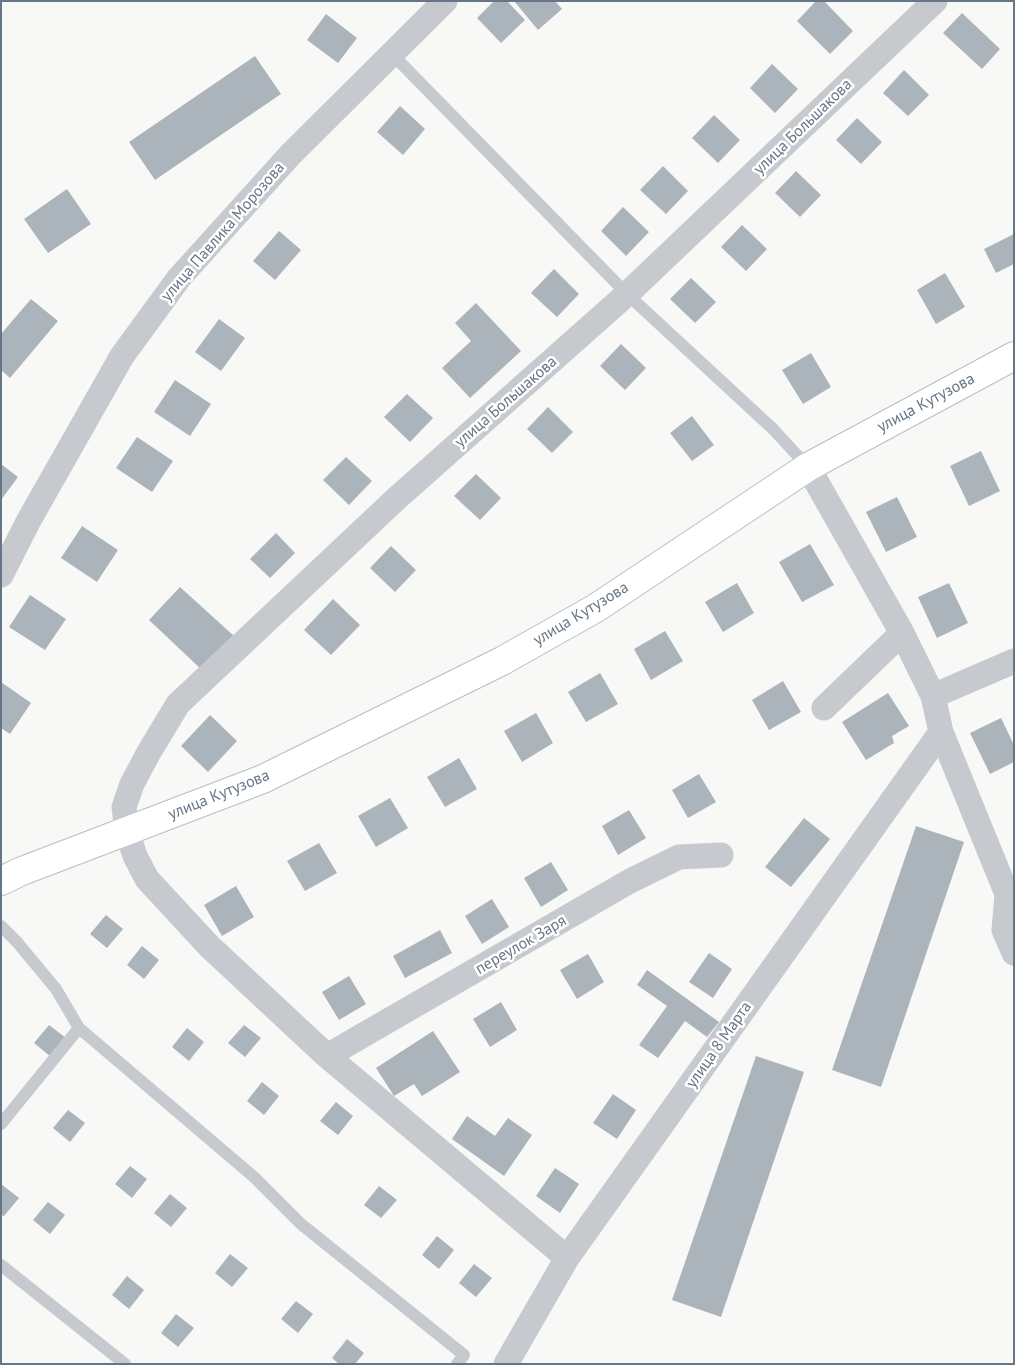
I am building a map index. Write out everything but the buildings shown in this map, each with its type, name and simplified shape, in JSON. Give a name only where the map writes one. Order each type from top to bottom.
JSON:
[{"type":"main road","name":"улица Кутузова","points":[[1,881],[22,871],[263,779],[502,660],[596,608],[808,467],[1014,356]]},
{"type":"street","name":"улица Павлика Морозова","points":[[1,575],[29,520],[122,356],[179,278],[290,155],[445,1]]},
{"type":"street","name":"улица Большакова","points":[[127,831],[124,807],[132,784],[178,704],[396,499],[627,294],[935,1]]},
{"type":"street","points":[[808,467],[902,634],[932,696],[941,732],[1010,892],[1004,930],[1014,953]]},
{"type":"street","points":[[824,708],[902,634]]},
{"type":"street","points":[[932,696],[1014,661]]},
{"type":"street","name":"улица 8 Марта","points":[[506,1364],[567,1258],[941,732]]},
{"type":"street","points":[[127,831],[135,856],[147,879],[209,946],[327,1056],[567,1258]]},
{"type":"street","name":"переулок Заря","points":[[327,1056],[630,881],[679,857],[721,855]]},
{"type":"lane","points":[[392,53],[627,294],[773,429],[808,467]]},
{"type":"lane","points":[[1,926],[17,942],[56,989],[79,1028],[254,1177],[301,1224],[464,1355],[458,1364]]},
{"type":"lane","points":[[1,1124],[79,1028]]},
{"type":"lane","points":[[1,1264],[125,1364]]}]
